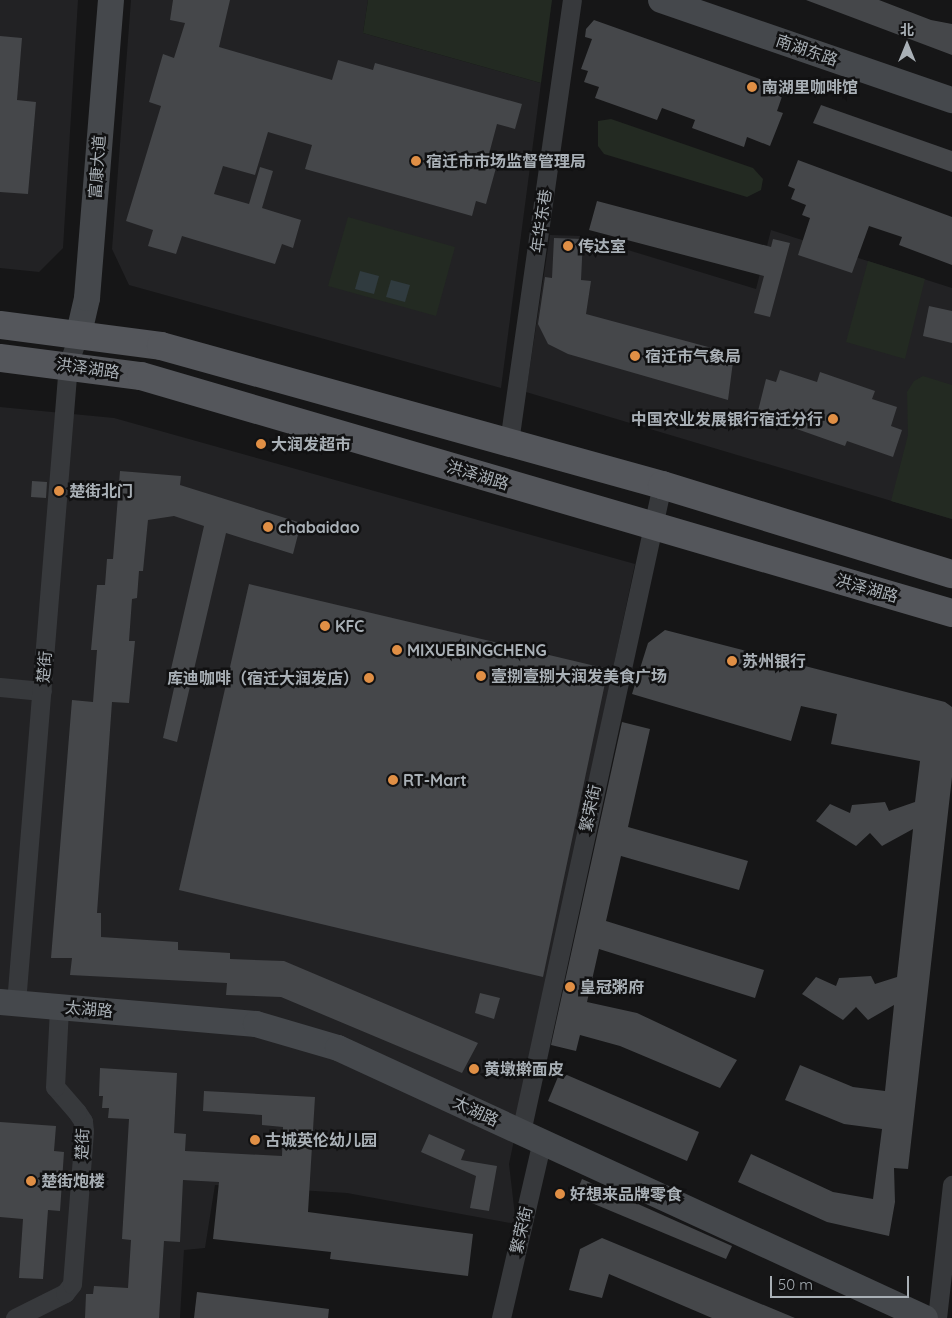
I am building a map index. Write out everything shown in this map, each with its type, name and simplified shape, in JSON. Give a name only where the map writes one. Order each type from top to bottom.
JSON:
[{"type":"main road","name":"洪泽湖路","points":[[0,325],[79,333],[161,346],[662,485],[952,574]]},
{"type":"main road","name":"洪泽湖路","points":[[0,358],[68,364],[141,376],[202,392],[651,526],[952,613]]},
{"type":"street","name":"富康大道","points":[[79,333],[87,298],[111,0]]},
{"type":"street","name":"年华东巷","points":[[509,442],[572,0]]},
{"type":"street","name":"南湖东路","points":[[662,0],[952,100]]},
{"type":"street","name":"楚街","points":[[8,1003],[42,691],[68,364],[79,333]]},
{"type":"street","name":"繁荣街","points":[[501,1318],[531,1136],[651,526],[662,485]]},
{"type":"street","points":[[0,687],[42,691]]},
{"type":"street","name":"太湖路","points":[[8,1003],[256,1024],[289,1031],[338,1048],[925,1318]]},
{"type":"street","name":"楚街","points":[[15,1318],[65,1293],[72,1284],[84,1130],[77,1112],[55,1087],[59,1007]]},
{"type":"street","points":[[937,1318],[952,1185]]},
{"type":"shaded area","points":[[0,0],[78,0],[63,248],[39,272],[0,268]]},
{"type":"shaded area","points":[[131,0],[368,0],[363,33],[541,83],[501,388],[129,285],[112,249]]},
{"type":"shaded area","points":[[368,0],[552,0],[541,83],[363,33]]},
{"type":"shaded area","points":[[611,119],[753,168],[763,179],[761,190],[747,197],[604,154],[598,146],[598,121]]},
{"type":"shaded area","points":[[348,217],[455,247],[436,316],[328,286]]},
{"type":"shaded area","points":[[771,230],[952,288],[952,519],[526,392],[550,235],[582,236],[756,289]]},
{"type":"shaded area","points":[[868,261],[925,279],[905,359],[846,342]]},
{"type":"shaded area","points":[[360,271],[379,276],[374,294],[355,289]]},
{"type":"shaded area","points":[[391,280],[410,285],[405,302],[386,297]]},
{"type":"shaded area","points":[[923,376],[952,385],[952,519],[891,501],[908,435],[907,392],[914,381]]},
{"type":"shaded area","points":[[0,407],[114,418],[635,564],[509,1164],[516,1224],[347,1193],[215,1185],[205,1248],[184,1250],[180,1318],[0,1318]]},
{"type":"building","points":[[173,0],[230,0],[219,47],[332,80],[338,60],[373,70],[375,63],[522,104],[515,129],[497,124],[489,154],[499,157],[486,204],[476,201],[472,216],[305,169],[312,145],[268,132],[255,175],[223,166],[214,194],[249,204],[260,167],[273,171],[262,208],[301,220],[293,248],[282,244],[275,264],[182,236],[176,254],[148,246],[153,230],[126,221],[161,106],[149,102],[163,54],[174,58],[185,23],[170,20]]},
{"type":"building","points":[[806,0],[879,0],[931,20],[952,24],[952,55]]},
{"type":"building","points":[[594,20],[785,88],[777,111],[783,113],[770,146],[747,137],[744,147],[692,128],[695,120],[662,108],[657,120],[595,98],[599,87],[584,82],[588,71],[581,69],[592,39],[585,37],[586,29]]},
{"type":"building","points":[[0,36],[22,38],[17,100],[36,102],[28,194],[0,192]]},
{"type":"building","points":[[821,105],[952,151],[952,172],[813,123]]},
{"type":"building","points":[[798,160],[952,217],[952,265],[899,245],[902,237],[869,226],[852,273],[798,255],[810,218],[802,215],[806,205],[791,199],[795,189],[788,186]]},
{"type":"building","points":[[597,201],[771,247],[773,239],[790,243],[770,317],[754,313],[764,276],[589,230]]},
{"type":"building","points":[[554,238],[583,239],[581,280],[591,281],[586,314],[734,354],[728,400],[568,354],[548,344],[538,324],[545,277],[552,278]]},
{"type":"building","points":[[929,306],[952,311],[952,343],[923,336]]},
{"type":"building","points":[[780,370],[817,382],[820,372],[875,391],[872,399],[897,407],[891,426],[902,430],[893,457],[847,441],[845,446],[757,415],[766,379],[776,382]]},
{"type":"building","points":[[120,471],[181,476],[180,485],[301,523],[293,554],[226,533],[177,742],[163,738],[178,670],[171,669],[204,526],[174,516],[148,520],[143,571],[139,571],[137,598],[132,599],[129,641],[135,641],[129,703],[112,702],[97,913],[101,913],[101,937],[178,942],[178,950],[230,953],[230,959],[284,961],[478,1043],[462,1073],[281,997],[226,995],[227,983],[70,975],[72,958],[51,958],[72,700],[93,702],[97,650],[91,650],[97,585],[105,585],[107,559],[113,559]]},
{"type":"building","points":[[32,481],[47,482],[46,498],[31,497]]},
{"type":"building","points":[[70,484],[86,485],[85,500],[68,499]]},
{"type":"building","name":"RT-Mart","points":[[249,584],[608,669],[543,977],[179,890]]},
{"type":"building","points":[[665,630],[945,702],[952,707],[952,777],[908,1169],[894,1168],[895,1202],[889,1236],[827,1222],[738,1182],[751,1154],[833,1192],[873,1199],[882,1129],[844,1124],[785,1100],[800,1065],[853,1087],[885,1091],[894,1005],[868,1020],[856,1007],[843,1020],[802,994],[816,977],[836,986],[839,978],[871,976],[875,984],[897,977],[913,829],[882,846],[870,833],[856,846],[816,821],[830,804],[850,813],[852,805],[885,802],[889,811],[915,802],[920,761],[831,744],[837,714],[801,706],[791,741],[632,694],[648,643]]},
{"type":"building","points":[[622,722],[650,729],[628,827],[748,861],[739,890],[621,856],[606,921],[764,970],[755,998],[599,949],[587,1002],[637,1013],[737,1060],[720,1088],[620,1046],[580,1035],[576,1051],[551,1045]]},
{"type":"building","points":[[480,993],[500,998],[494,1019],[475,1013]]},
{"type":"building","points":[[100,1068],[177,1073],[174,1133],[186,1134],[185,1151],[282,1156],[283,1127],[262,1125],[262,1115],[203,1111],[204,1091],[315,1097],[308,1212],[473,1234],[468,1276],[330,1259],[331,1252],[213,1239],[219,1182],[183,1180],[180,1242],[164,1241],[159,1318],[85,1318],[86,1294],[93,1294],[94,1286],[128,1288],[131,1240],[122,1239],[129,1119],[108,1118],[109,1108],[102,1108],[103,1096],[99,1096]]},
{"type":"building","points":[[560,1072],[699,1132],[687,1161],[548,1101]]},
{"type":"building","name":"楚街炮楼","points":[[0,1122],[56,1126],[54,1151],[64,1152],[60,1211],[48,1210],[43,1279],[19,1278],[23,1219],[0,1217]]},
{"type":"building","points":[[429,1134],[465,1150],[461,1160],[497,1166],[489,1211],[470,1208],[476,1176],[421,1152]]},
{"type":"building","points":[[582,1179],[732,1246],[726,1259],[575,1196]]},
{"type":"building","points":[[602,1238],[795,1318],[712,1318],[609,1274],[602,1298],[569,1290],[580,1249]]},
{"type":"building","points":[[197,1292],[329,1309],[328,1318],[194,1318]]},
{"type":"place","name":"南湖里咖啡馆","points":[[752,87]]},
{"type":"place","name":"宿迁市市场监督管理局","points":[[416,161]]},
{"type":"place","name":"传达室","points":[[568,246]]},
{"type":"place","name":"宿迁市气象局","points":[[635,356]]},
{"type":"place","name":"中国农业发展银行宿迁分行","points":[[833,419]]},
{"type":"place","name":"大润发超市","points":[[261,444]]},
{"type":"place","name":"楚街北门","points":[[59,491]]},
{"type":"place","name":"chabaidao","points":[[268,527]]},
{"type":"place","name":"KFC","points":[[325,626]]},
{"type":"place","name":"MIXUEBINGCHENG","points":[[397,650]]},
{"type":"place","name":"苏州银行","points":[[732,661]]},
{"type":"place","name":"壹捌壹捌大润发美食广场","points":[[481,676]]},
{"type":"place","name":"库迪咖啡（宿迁大润发店）","points":[[369,678]]},
{"type":"place","name":"RT-Mart","points":[[393,780]]},
{"type":"place","name":"皇冠粥府","points":[[570,987]]},
{"type":"place","name":"黄墩擀面皮","points":[[474,1069]]},
{"type":"place","name":"古城英伦幼儿园","points":[[255,1140]]},
{"type":"place","name":"楚街炮楼","points":[[31,1181]]},
{"type":"place","name":"好想来品牌零食","points":[[560,1194]]}]
